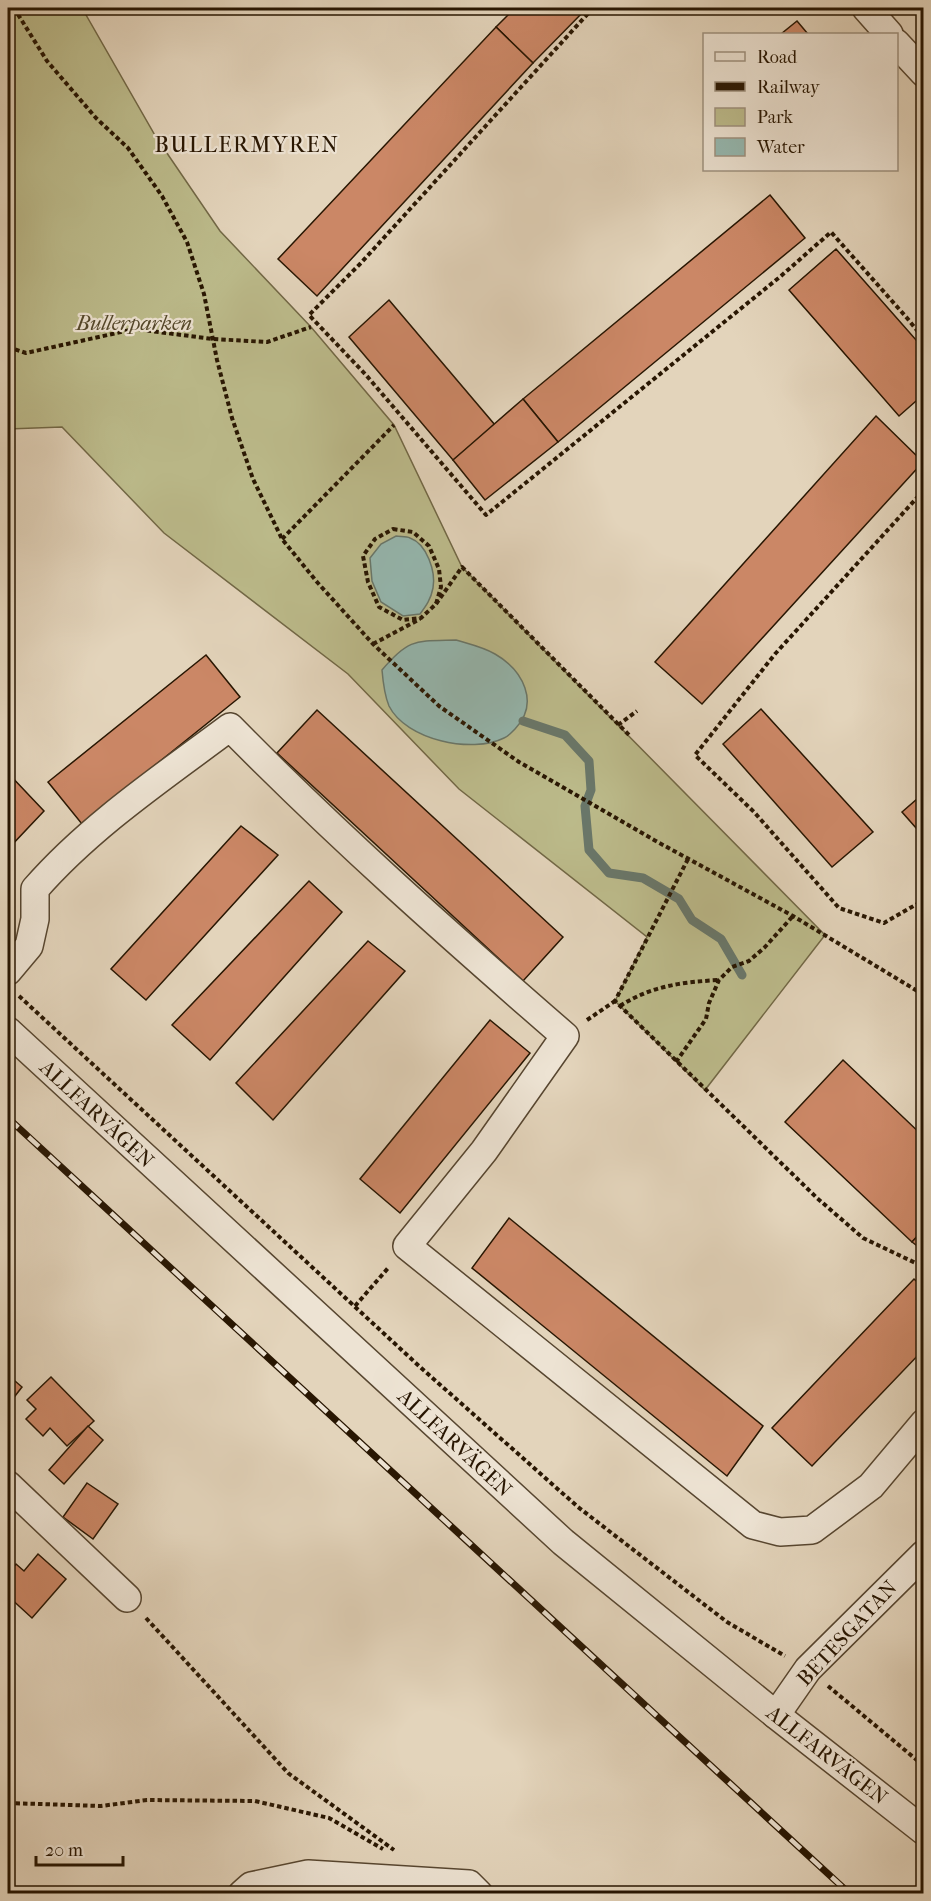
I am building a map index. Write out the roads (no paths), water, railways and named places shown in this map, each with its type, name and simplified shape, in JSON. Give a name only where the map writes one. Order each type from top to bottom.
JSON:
[{"type":"street","points":[[866,8],[888,33]]},
{"type":"street","points":[[898,44],[924,74]]},
{"type":"street","points":[[12,982],[29,946],[35,918],[34,889],[59,861],[137,797],[230,727],[309,807],[448,934],[565,1036],[484,1151],[407,1246],[753,1524],[780,1533],[812,1530],[871,1486],[924,1423]]},
{"type":"street","name":"ALLFARVÄGEN","points":[[8,1031],[563,1542],[776,1715],[924,1830]]},
{"type":"street","points":[[8,1485],[127,1598]]},
{"type":"street","name":"BETESGATAN","points":[[776,1715],[808,1669],[924,1554]]},
{"type":"street","points":[[242,1893],[251,1886],[308,1874],[469,1884],[479,1893]]},
{"type":"water","points":[[396,536],[408,537],[416,541],[426,552],[432,567],[434,582],[432,592],[420,614],[403,616],[381,602],[372,581],[370,558],[381,544]]},
{"type":"water","points":[[456,640],[495,654],[505,661],[520,678],[527,698],[526,709],[515,729],[506,737],[491,743],[475,745],[441,741],[410,728],[389,706],[382,670],[399,652],[422,641]]},
{"type":"waterway","points":[[523,721],[565,735],[589,761],[591,790],[585,806],[589,850],[609,873],[643,878],[679,899],[692,920],[721,939],[742,975]]},
{"type":"railway","points":[[8,1118],[850,1894]]},
{"type":"district","name":"BULLERMYREN","points":[[247,144]]},
{"type":"park label","name":"Bullerparken","points":[[134,323]]}]
